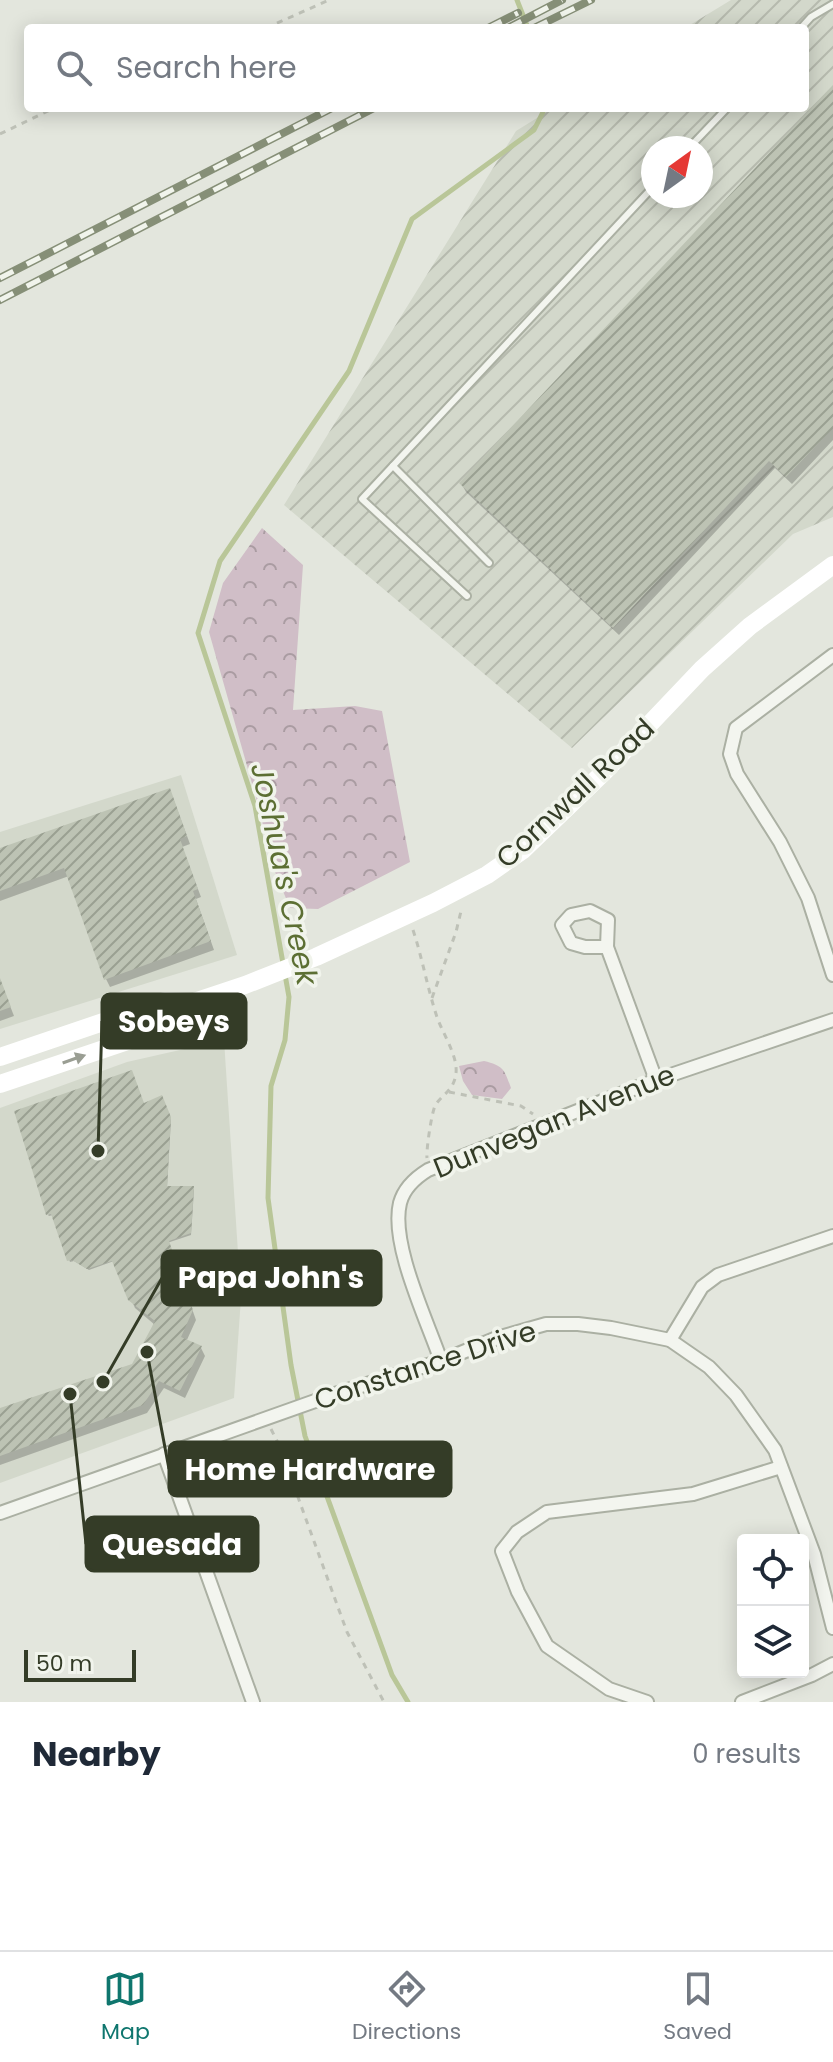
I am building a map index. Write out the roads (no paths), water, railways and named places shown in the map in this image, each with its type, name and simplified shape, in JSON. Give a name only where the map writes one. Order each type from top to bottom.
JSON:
[{"type":"main road","name":"Cornwall Road","points":[[0,1057],[165,1001],[194,1002],[245,985],[316,957],[487,875],[523,850],[605,771],[702,669],[750,626],[833,565]]},
{"type":"main road","name":"Cornwall Road","points":[[0,1084],[184,1022],[194,1002]]},
{"type":"street","points":[[833,655],[736,728],[730,754],[737,774],[780,842],[808,898],[833,975]]},
{"type":"street","points":[[607,947],[656,1080]]},
{"type":"street","name":"Dunvegan Avenue","points":[[441,1361],[405,1262],[400,1239],[400,1203],[415,1177],[656,1080],[833,1020]]},
{"type":"street","points":[[670,1340],[702,1287],[718,1275],[833,1236]]},
{"type":"street","name":"Constance Drive","points":[[0,1513],[332,1395],[441,1361],[497,1338],[546,1324],[600,1326],[670,1340],[709,1367],[736,1395],[775,1450],[814,1554],[833,1628]]},
{"type":"street","points":[[164,1454],[253,1702]]},
{"type":"street","points":[[647,1702],[609,1689],[547,1646],[518,1592],[502,1551],[517,1532],[547,1512],[693,1494],[781,1467]]},
{"type":"street","points":[[742,1702],[833,1664]]},
{"type":"lane","points":[[805,24],[833,4]]},
{"type":"lane","points":[[700,136],[723,112]]},
{"type":"lane","points":[[467,596],[362,499],[641,200]]},
{"type":"lane","points":[[393,466],[489,563]]},
{"type":"waterway","name":"Joshua's Creek","points":[[517,0],[526,24]]},
{"type":"waterway","name":"Joshua's Creek","points":[[408,1702],[392,1675],[305,1436],[291,1365],[268,1198],[271,1086],[285,1040],[289,997],[255,806],[198,633],[220,561],[349,371],[412,219],[534,130],[543,112]]},
{"type":"railway","points":[[516,24],[562,0]]},
{"type":"railway","points":[[542,24],[591,0]]},
{"type":"railway","points":[[496,24],[518,13]]},
{"type":"railway","points":[[0,278],[324,112]]},
{"type":"railway","points":[[0,300],[366,112]]},
{"type":"place","name":"Sobeys","points":[[98,1151]]},
{"type":"place","name":"Home Hardware","points":[[147,1352]]},
{"type":"place","name":"Papa John's","points":[[103,1382]]},
{"type":"place","name":"Quesada","points":[[70,1394]]}]
